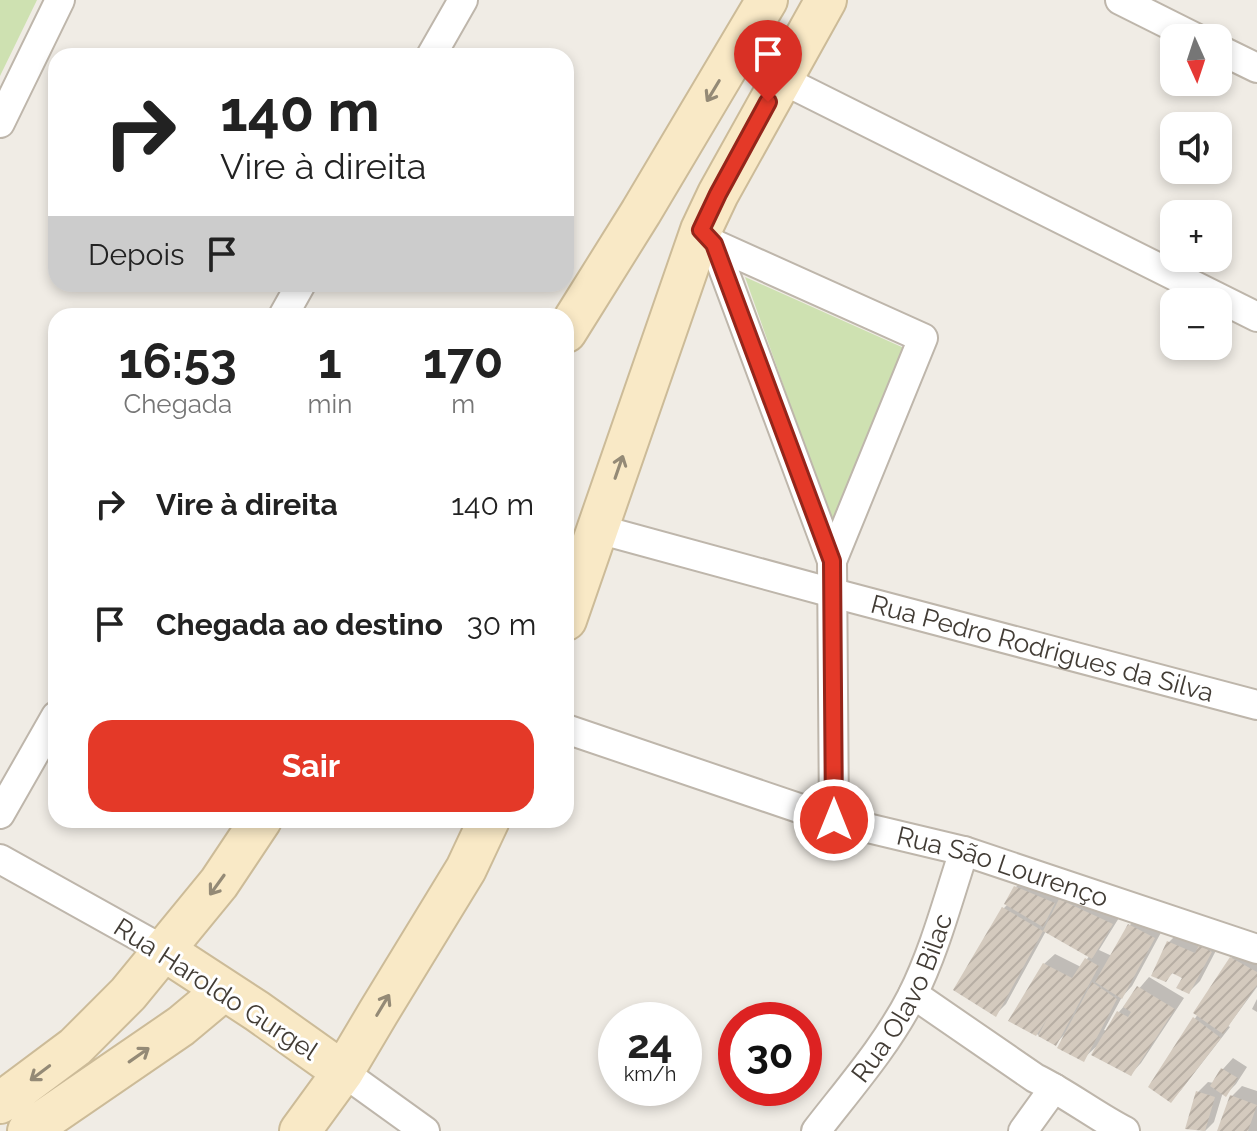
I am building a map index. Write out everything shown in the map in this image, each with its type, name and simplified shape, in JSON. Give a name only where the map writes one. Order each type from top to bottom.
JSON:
[{"type":"street","points":[[0,123],[60,0]]},
{"type":"street","points":[[436,48],[463,0]]},
{"type":"street","points":[[574,319],[767,0]]},
{"type":"street","points":[[574,597],[708,237],[718,194],[826,0]]},
{"type":"street","points":[[1120,0],[1168,24]]},
{"type":"street","points":[[1232,56],[1257,68]]},
{"type":"street","points":[[781,79],[1257,317]]},
{"type":"street","points":[[708,237],[832,561],[834,820]]},
{"type":"street","points":[[708,237],[923,338],[832,561]]},
{"type":"street","name":"Rua Pedro Rodrigues da Silva","points":[[598,529],[1257,705]]},
{"type":"street","points":[[0,814],[48,730]]},
{"type":"street","name":"Rua São Lourenço","points":[[574,732],[834,820],[964,851],[1257,949]]},
{"type":"street","points":[[0,1103],[75,1047],[128,994],[219,883],[256,828]]},
{"type":"street","points":[[300,1131],[343,1072],[466,869],[485,828]]},
{"type":"street","name":"Rua Olavo Bilac","points":[[816,1131],[888,1037],[913,994],[964,851]]},
{"type":"street","name":"Rua Haroldo Gurgel","points":[[0,859],[165,951],[257,1011],[425,1131]]},
{"type":"street","points":[[28,1131],[181,1026],[224,990]]},
{"type":"street","points":[[913,994],[1035,1078],[1125,1131]]},
{"type":"street","points":[[1023,1131],[1054,1088]]},
{"type":"green space","points":[[0,0],[37,0],[0,76]]},
{"type":"green space","points":[[745,277],[904,348],[834,528]]},
{"type":"building","points":[[1014,886],[1055,903],[1043,927],[1004,904]]},
{"type":"building","points":[[1059,899],[1113,924],[1092,959],[1043,931]]},
{"type":"building","points":[[1002,907],[1043,931],[996,1017],[953,990]]},
{"type":"building","points":[[1128,924],[1155,938],[1122,999],[1095,982]]},
{"type":"building","points":[[1167,941],[1195,953],[1199,945],[1212,952],[1189,994],[1176,988],[1182,978],[1172,973],[1166,982],[1151,976]]},
{"type":"building","points":[[1230,957],[1257,972],[1257,985],[1223,1034],[1193,1013]]},
{"type":"building","points":[[1085,958],[1099,966],[1056,1046],[1038,1036],[1047,1019],[1036,1036],[1008,1021],[1043,963],[1072,978]]},
{"type":"building","points":[[1092,982],[1117,999],[1084,1062],[1057,1048]]},
{"type":"building","points":[[1137,986],[1175,1009],[1131,1076],[1091,1055],[1117,1011],[1128,1017],[1131,1012],[1123,1007]]},
{"type":"building","points":[[1193,1017],[1221,1038],[1171,1103],[1148,1087]]},
{"type":"building","points":[[1221,1068],[1238,1078],[1226,1097],[1210,1086]]},
{"type":"building","points":[[1196,1091],[1215,1097],[1205,1131],[1185,1129]]},
{"type":"building","points":[[1230,1095],[1257,1105],[1248,1131],[1217,1131]]},
{"type":"route","points":[[768,102],[701,230],[714,244],[832,561],[834,820]]}]
